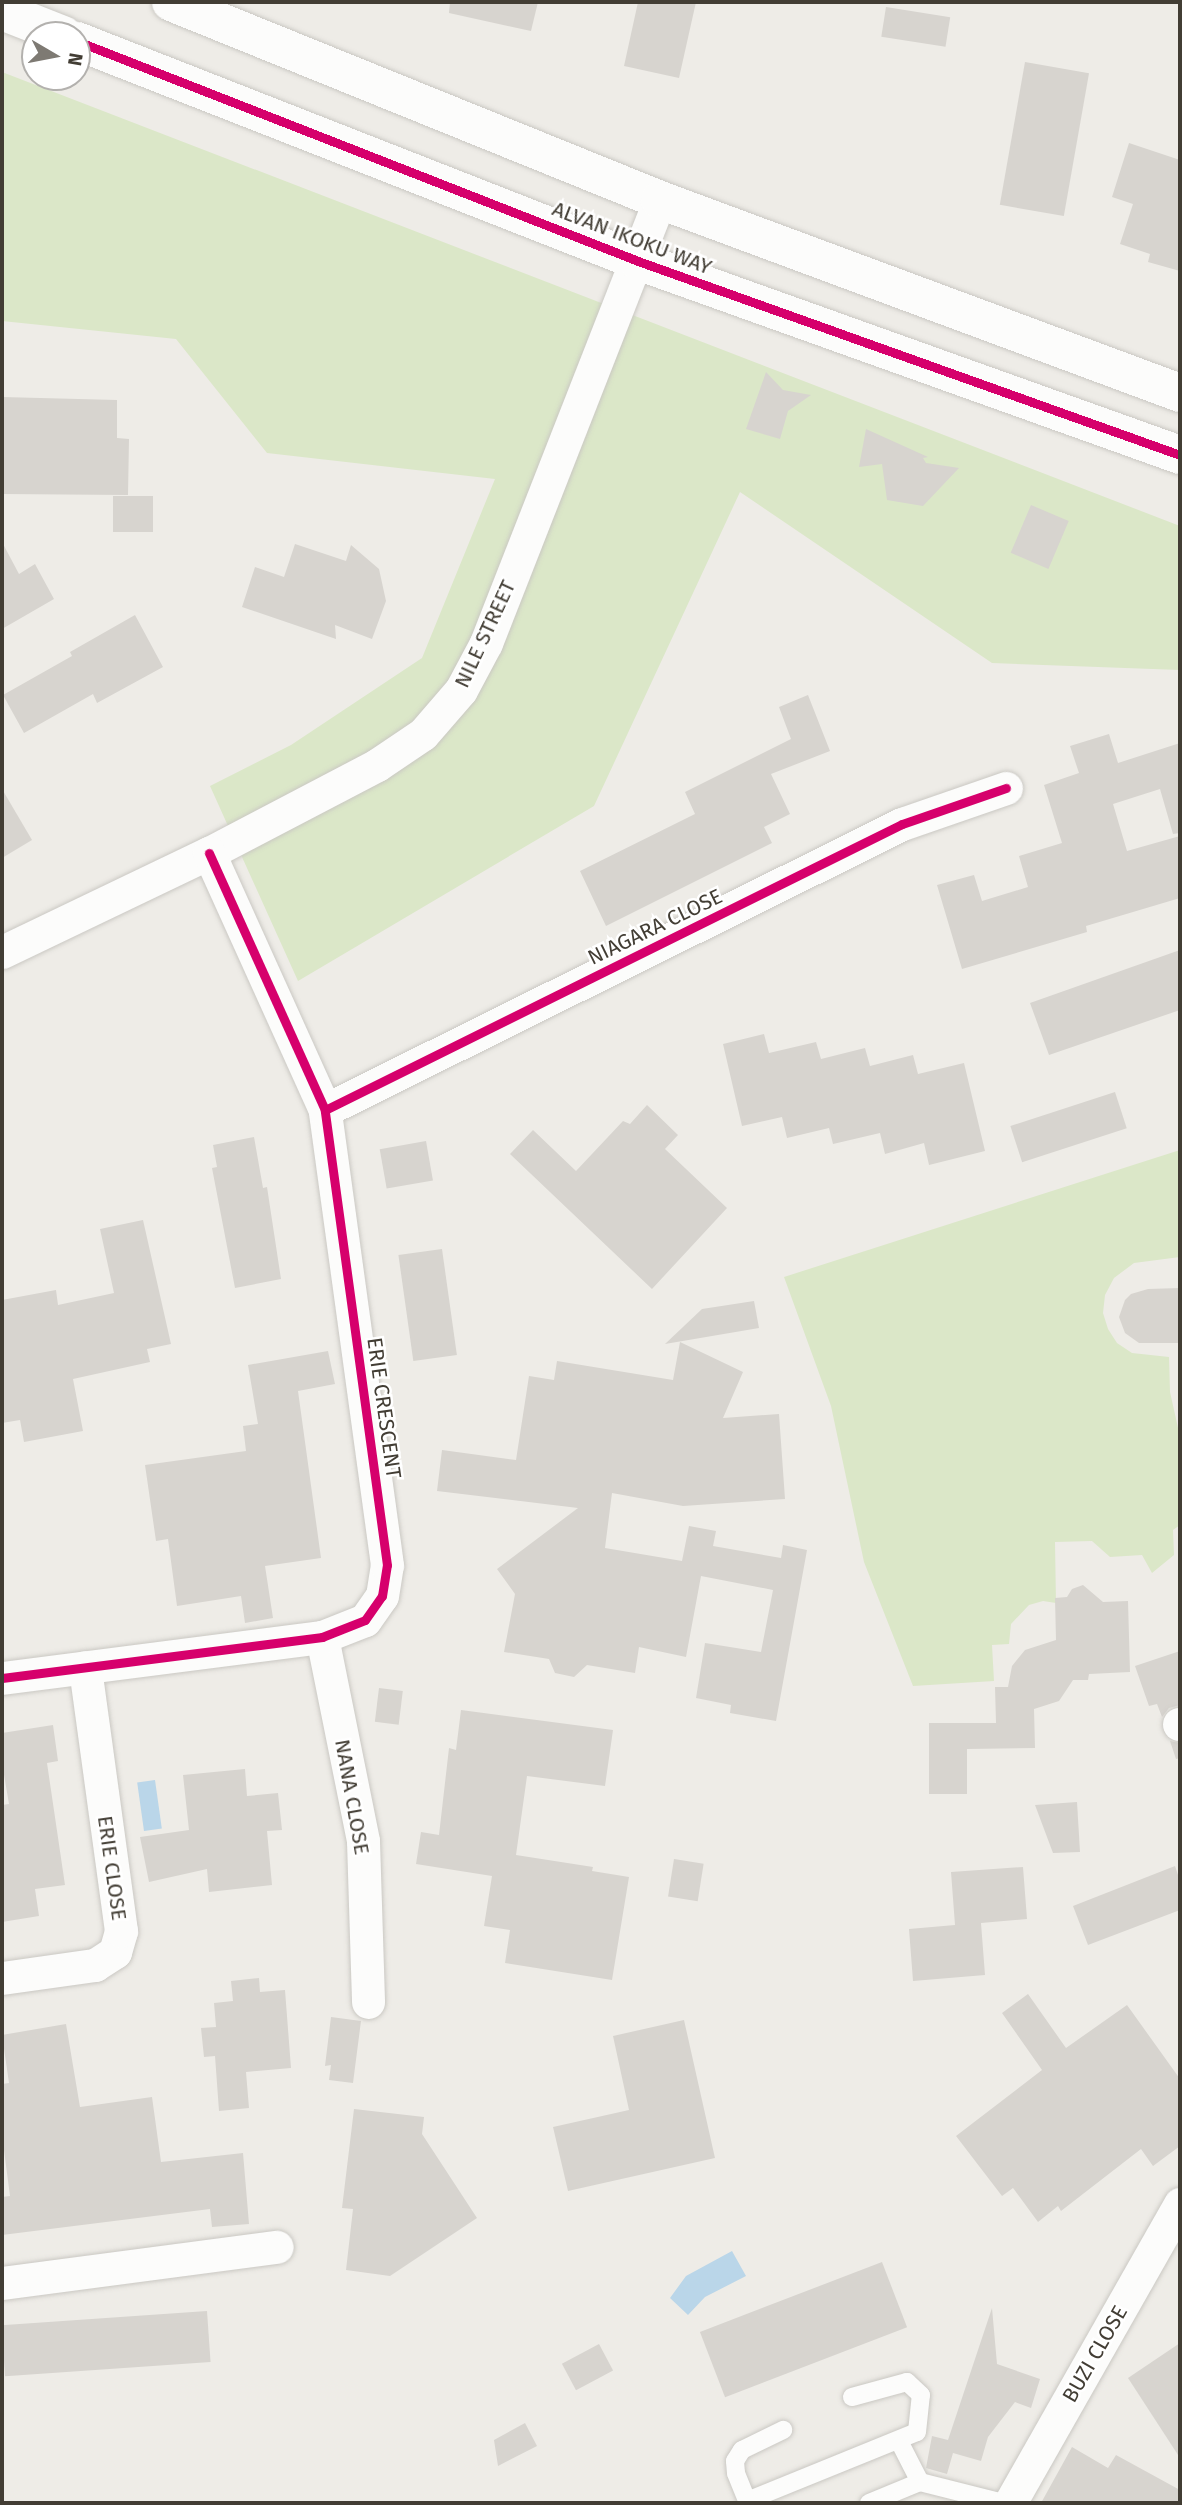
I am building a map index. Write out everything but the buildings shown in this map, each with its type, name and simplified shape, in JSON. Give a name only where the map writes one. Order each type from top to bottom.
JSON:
[{"type":"street","points":[[172,2],[660,200],[1180,393]]},
{"type":"street","points":[[2,11],[27,21]]},
{"type":"street","name":"ALVAN IKOKU WAY","points":[[91,46],[638,261],[1180,455]]},
{"type":"street","name":"NILE STREET","points":[[2,952],[209,853],[377,765],[424,734],[461,690],[486,643],[660,200]]},
{"type":"street","name":"NIAGARA CLOSE","points":[[325,1110],[902,824],[1006,788]]},
{"type":"street","name":"ERIE CRESCENT","points":[[2,1678],[322,1637],[365,1620],[382,1596],[387,1565],[325,1110],[209,853]]},
{"type":"street","name":"NANA CLOSE","points":[[322,1637],[363,1841],[368,2002]]},
{"type":"street","name":"ERIE CLOSE","points":[[2,1978],[95,1965],[115,1952],[121,1931],[85,1667]]},
{"type":"street","name":"BUZI CLOSE","points":[[1010,2503],[1180,2204]]},
{"type":"street","points":[[2,2283],[277,2247]]},
{"type":"lane","points":[[783,2430],[742,2450],[735,2461],[736,2473],[747,2502],[917,2432],[921,2395],[916,2387],[907,2382],[852,2397]]},
{"type":"lane","points":[[899,2441],[920,2482]]},
{"type":"lane","points":[[869,2503],[920,2482],[1003,2503]]},
{"type":"green space","points":[[2,72],[21,79],[21,91],[51,91],[1180,526],[1180,670],[992,663],[740,492],[594,806],[298,981],[210,786],[291,745],[422,658],[495,479],[267,453],[176,339],[2,321]]},
{"type":"green space","points":[[1180,1150],[1180,1257],[1134,1263],[1114,1278],[1105,1295],[1103,1313],[1108,1329],[1117,1343],[1132,1353],[1169,1357],[1170,1392],[1180,1437],[1180,1525],[1173,1530],[1174,1555],[1152,1573],[1142,1555],[1110,1557],[1092,1541],[1055,1542],[1056,1603],[1043,1601],[1029,1605],[1011,1624],[1009,1644],[992,1645],[994,1681],[913,1686],[864,1562],[831,1406],[784,1277]]},
{"type":"water","points":[[155,1780],[162,1829],[144,1831],[137,1783]]},
{"type":"water","points":[[732,2251],[746,2276],[705,2297],[688,2315],[670,2298],[686,2276]]},
{"type":"cycle path","points":[[91,46],[638,261],[1180,455]]},
{"type":"cycle path","points":[[325,1110],[902,824],[1006,788]]},
{"type":"cycle path","points":[[2,1678],[322,1637],[365,1620],[382,1596],[387,1565],[325,1110],[209,853]]}]
